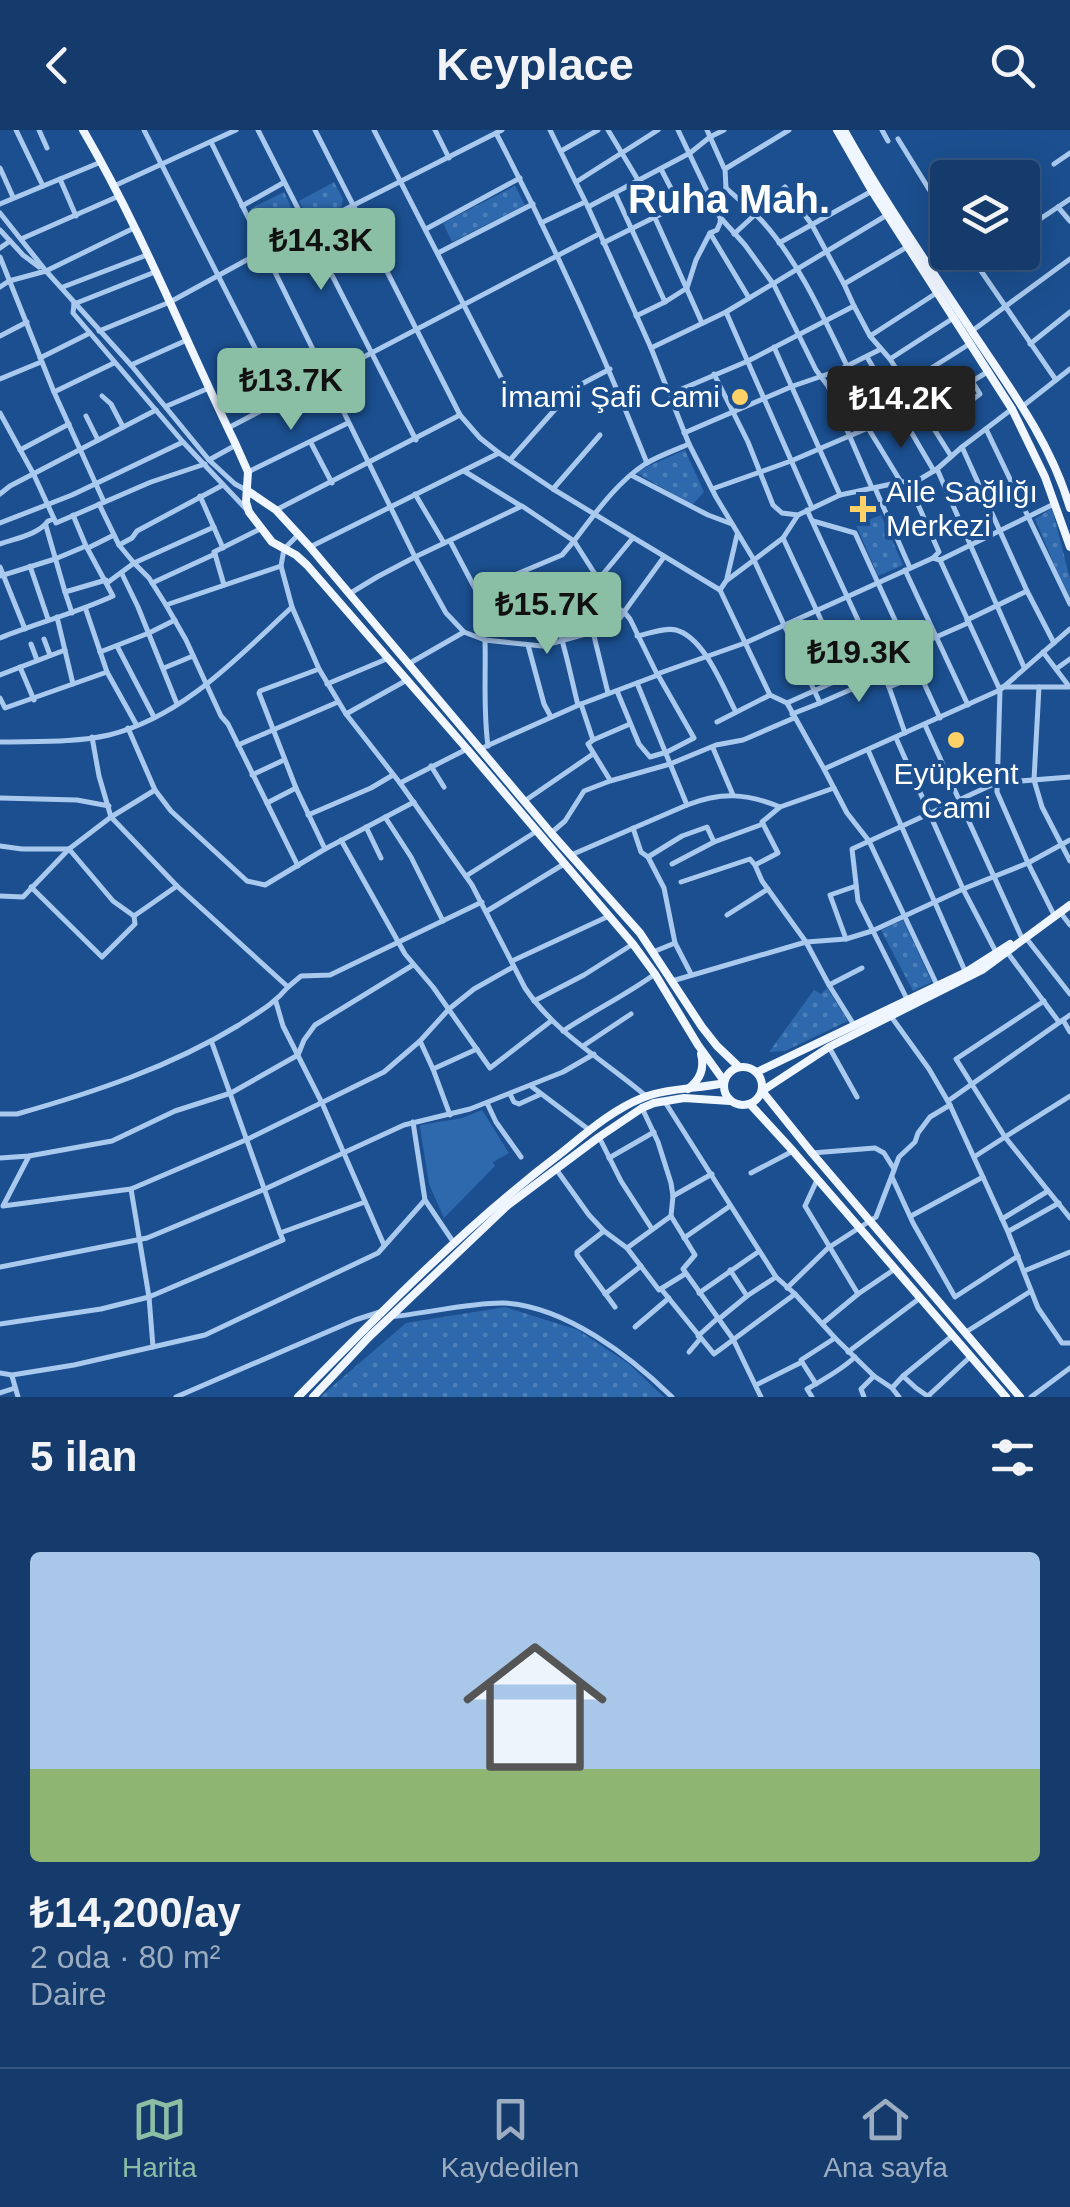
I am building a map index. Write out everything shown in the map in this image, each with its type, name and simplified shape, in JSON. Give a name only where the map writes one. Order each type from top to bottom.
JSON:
[{"type":"main road","points":[[83,130],[148,255],[248,472],[249,512],[272,542],[307,565],[633,944],[724,1082],[730,1101]]},
{"type":"main road","points":[[841,130],[872,191],[989,371],[1018,408],[1070,547]]},
{"type":"main road","points":[[841,130],[972,331],[1059,476],[1070,508]]},
{"type":"main road","points":[[248,491],[276,510],[484,748],[653,952],[709,1036],[738,1067]]},
{"type":"main road","points":[[762,1090],[829,1047],[960,982],[1007,952],[1070,903]]},
{"type":"main road","points":[[757,1072],[966,972],[1024,937]]},
{"type":"main road","points":[[688,1089],[703,1069],[698,1046]]},
{"type":"main road","points":[[298,1397],[508,1205],[642,1108],[684,1098],[750,1104],[762,1090],[762,1081],[750,1068],[738,1067],[729,1072],[724,1082]]},
{"type":"main road","points":[[313,1397],[454,1244],[528,1178],[590,1130],[646,1096],[724,1082]]},
{"type":"main road","points":[[762,1090],[1020,1397]]},
{"type":"main road","points":[[750,1104],[1006,1397]]},
{"type":"street","points":[[16,130],[43,186]]},
{"type":"street","points":[[39,130],[47,148]]},
{"type":"street","points":[[144,130],[282,401]]},
{"type":"street","points":[[114,186],[236,130]]},
{"type":"street","points":[[258,130],[416,440]]},
{"type":"street","points":[[315,130],[460,415],[480,438],[552,489],[720,590],[770,695],[787,703],[847,813],[869,841],[937,985]]},
{"type":"street","points":[[374,130],[508,391],[554,409]]},
{"type":"street","points":[[435,130],[450,158]]},
{"type":"street","points":[[550,130],[651,348],[689,444],[754,560],[820,703]]},
{"type":"street","points":[[561,151],[598,130]]},
{"type":"street","points":[[608,130],[638,180],[702,323]]},
{"type":"street","points":[[576,182],[658,130]]},
{"type":"street","points":[[636,316],[687,288],[696,260],[710,233],[720,224],[678,130]]},
{"type":"street","points":[[542,224],[615,193],[690,153],[709,133],[724,130]]},
{"type":"street","points":[[724,169],[789,130]]},
{"type":"street","points":[[882,130],[888,141]]},
{"type":"street","points":[[99,331],[170,302],[497,131],[610,369],[646,463]]},
{"type":"street","points":[[709,133],[724,169],[726,188],[719,216]]},
{"type":"street","points":[[898,139],[930,191]]},
{"type":"street","points":[[210,142],[416,558],[446,613],[464,632],[484,640],[528,646],[593,632],[620,618],[664,557]]},
{"type":"street","points":[[1054,164],[1070,153]]},
{"type":"street","points":[[0,204],[102,162]]},
{"type":"street","points":[[0,168],[13,198]]},
{"type":"street","points":[[661,169],[678,204]]},
{"type":"street","points":[[425,229],[520,178]]},
{"type":"street","points":[[60,179],[76,216]]},
{"type":"street","points":[[241,206],[284,183]]},
{"type":"street","points":[[734,234],[785,187],[812,226],[870,336],[890,359],[951,456]]},
{"type":"street","points":[[726,188],[756,215],[798,270],[847,366]]},
{"type":"street","points":[[602,243],[708,190]]},
{"type":"street","points":[[779,244],[872,191]]},
{"type":"street","points":[[615,193],[665,302]]},
{"type":"street","points":[[22,239],[119,196]]},
{"type":"street","points":[[1040,218],[1070,198]]},
{"type":"street","points":[[438,253],[533,204]]},
{"type":"street","points":[[1058,206],[1070,221]]},
{"type":"street","points":[[0,213],[74,304],[166,406],[223,484],[249,512]]},
{"type":"street","points":[[651,348],[726,312],[888,215]]},
{"type":"street","points":[[719,216],[774,285],[828,386],[968,705]]},
{"type":"street","points":[[0,287],[46,271],[134,228]]},
{"type":"street","points":[[0,230],[23,256],[46,271]]},
{"type":"street","points":[[710,233],[749,298]]},
{"type":"street","points":[[228,428],[598,234]]},
{"type":"street","points":[[0,248],[10,241]]},
{"type":"street","points":[[844,284],[908,246]]},
{"type":"street","points":[[63,287],[148,255]]},
{"type":"street","points":[[0,257],[114,535],[175,620],[298,866]]},
{"type":"street","points":[[972,331],[1070,258]]},
{"type":"street","points":[[979,270],[1056,380]]},
{"type":"street","points":[[74,304],[156,272]]},
{"type":"street","points":[[870,336],[938,292]]},
{"type":"street","points":[[74,304],[73,313],[183,442],[248,491]]},
{"type":"street","points":[[670,394],[748,361],[854,306]]},
{"type":"street","points":[[726,312],[846,597],[884,675],[905,734]]},
{"type":"street","points":[[1030,344],[1070,312]]},
{"type":"street","points":[[890,359],[955,317]]},
{"type":"street","points":[[0,336],[26,322]]},
{"type":"street","points":[[0,379],[90,333]]},
{"type":"street","points":[[130,364],[187,340]]},
{"type":"street","points":[[906,384],[972,343]]},
{"type":"street","points":[[774,347],[840,495]]},
{"type":"street","points":[[684,433],[837,371],[881,348]]},
{"type":"street","points":[[866,357],[935,470],[1024,668]]},
{"type":"street","points":[[54,392],[116,362]]},
{"type":"street","points":[[510,460],[574,388],[610,369]]},
{"type":"street","points":[[720,590],[726,581],[783,538],[798,515],[840,495],[916,481],[1070,369]]},
{"type":"street","points":[[837,371],[904,482],[939,552],[936,559]]},
{"type":"street","points":[[923,411],[989,371]]},
{"type":"street","points":[[714,374],[773,506],[782,513],[798,515]]},
{"type":"street","points":[[934,428],[980,394],[972,381]]},
{"type":"street","points":[[166,406],[210,388]]},
{"type":"street","points":[[102,396],[111,404],[122,428]]},
{"type":"street","points":[[712,489],[850,436],[917,403]]},
{"type":"street","points":[[0,494],[156,410]]},
{"type":"street","points":[[0,413],[56,523],[207,462],[236,445]]},
{"type":"street","points":[[276,510],[460,415]]},
{"type":"street","points":[[86,416],[98,440]]},
{"type":"street","points":[[248,472],[348,423]]},
{"type":"street","points":[[20,450],[70,424]]},
{"type":"street","points":[[986,429],[1070,604]]},
{"type":"street","points":[[552,489],[600,435]]},
{"type":"street","points":[[0,513],[2,522],[48,505],[183,442]]},
{"type":"street","points":[[311,443],[332,482]]},
{"type":"street","points":[[478,594],[564,554],[631,475],[646,463],[689,444]]},
{"type":"street","points":[[962,447],[1054,642]]},
{"type":"street","points":[[310,548],[499,453]]},
{"type":"street","points":[[464,470],[574,541],[617,608],[630,619],[694,738],[650,757],[639,744],[617,690]]},
{"type":"street","points":[[631,475],[732,524]]},
{"type":"street","points":[[120,545],[136,531],[223,484]]},
{"type":"street","points":[[415,494],[478,594],[512,608],[548,590],[597,577],[632,538]]},
{"type":"street","points":[[200,496],[223,548]]},
{"type":"street","points":[[484,640],[484,748],[579,705],[745,643],[1056,503]]},
{"type":"street","points":[[349,594],[522,506]]},
{"type":"street","points":[[1,636],[86,609],[113,596],[74,516]]},
{"type":"street","points":[[54,519],[46,526],[72,613]]},
{"type":"street","points":[[813,521],[855,534],[940,718]]},
{"type":"street","points":[[0,544],[46,526]]},
{"type":"street","points":[[65,592],[107,582],[134,563],[214,528]]},
{"type":"street","points":[[152,583],[262,528]]},
{"type":"street","points":[[726,581],[738,533]]},
{"type":"street","points":[[298,534],[284,548],[280,566],[292,606],[338,702],[466,876],[534,1000],[562,1031],[646,1096]]},
{"type":"street","points":[[2,576],[114,535]]},
{"type":"street","points":[[783,538],[847,676]]},
{"type":"street","points":[[215,554],[224,585]]},
{"type":"street","points":[[936,559],[1001,689],[997,792],[1028,863],[1057,912],[1070,925]]},
{"type":"street","points":[[30,566],[48,619]]},
{"type":"street","points":[[166,605],[280,566]]},
{"type":"street","points":[[0,567],[25,629]]},
{"type":"street","points":[[122,574],[176,704]]},
{"type":"street","points":[[787,703],[936,637],[1027,591]]},
{"type":"street","points":[[542,596],[549,604],[593,740]]},
{"type":"street","points":[[0,742],[108,735],[154,717],[208,685],[292,606]]},
{"type":"street","points":[[86,609],[108,672],[136,724]]},
{"type":"street","points":[[57,617],[74,684]]},
{"type":"street","points":[[100,652],[175,620]]},
{"type":"street","points":[[824,769],[1001,689],[1070,628]]},
{"type":"street","points":[[637,636],[676,630],[698,645],[736,712]]},
{"type":"street","points":[[410,663],[464,632]]},
{"type":"street","points":[[593,632],[608,694]]},
{"type":"street","points":[[44,639],[50,655]]},
{"type":"street","points":[[31,644],[37,660]]},
{"type":"street","points":[[117,646],[154,717]]},
{"type":"street","points":[[528,646],[544,704],[552,717]]},
{"type":"street","points":[[0,675],[65,650]]},
{"type":"street","points":[[1043,652],[1070,688]]},
{"type":"street","points":[[164,668],[193,656]]},
{"type":"street","points":[[327,684],[388,658]]},
{"type":"street","points":[[1056,669],[1070,660]]},
{"type":"street","points":[[20,667],[34,700]]},
{"type":"street","points":[[320,670],[260,691],[284,760],[325,849]]},
{"type":"street","points":[[0,698],[2,708],[108,672]]},
{"type":"street","points":[[551,833],[566,821],[584,790],[670,764],[712,746],[744,740],[884,675]]},
{"type":"street","points":[[889,687],[919,675]]},
{"type":"street","points":[[346,714],[407,680]]},
{"type":"street","points":[[637,683],[687,805]]},
{"type":"street","points":[[1039,687],[1034,780],[1042,806],[1070,861]]},
{"type":"street","points":[[1001,689],[1070,688]]},
{"type":"street","points":[[717,722],[770,695]]},
{"type":"street","points":[[238,745],[338,702]]},
{"type":"street","points":[[610,781],[588,744],[630,724]]},
{"type":"street","points":[[925,725],[1024,937],[1070,994]]},
{"type":"street","points":[[128,728],[155,790],[185,824],[247,880],[266,885],[414,802]]},
{"type":"street","points":[[92,737],[111,817],[178,886],[288,987]]},
{"type":"street","points":[[896,738],[996,953]]},
{"type":"street","points":[[712,746],[733,796]]},
{"type":"street","points":[[400,782],[467,748]]},
{"type":"street","points":[[868,750],[966,972]]},
{"type":"street","points":[[525,801],[593,754]]},
{"type":"street","points":[[252,775],[284,760]]},
{"type":"street","points":[[431,766],[444,787]]},
{"type":"street","points":[[308,815],[394,775]]},
{"type":"street","points":[[908,999],[858,901],[852,849],[996,783],[1070,776]]},
{"type":"street","points":[[266,803],[296,788]]},
{"type":"street","points":[[672,864],[714,842],[763,824],[780,808],[834,788]]},
{"type":"street","points":[[0,896],[23,896],[69,849],[155,790]]},
{"type":"street","points":[[571,854],[710,796],[765,801],[780,808]]},
{"type":"street","points":[[0,798],[77,800],[108,806]]},
{"type":"street","points":[[385,817],[411,857],[443,921]]},
{"type":"street","points":[[755,866],[778,853],[763,824]]},
{"type":"street","points":[[648,858],[682,836],[706,827],[714,842]]},
{"type":"street","points":[[366,828],[380,858]]},
{"type":"street","points":[[632,828],[637,844],[664,888],[675,943],[690,974]]},
{"type":"street","points":[[466,876],[537,831]]},
{"type":"street","points":[[341,840],[413,965],[433,986],[490,1068],[551,1021]]},
{"type":"street","points":[[672,981],[806,942],[846,939],[872,931],[1028,863],[1070,840]]},
{"type":"street","points":[[0,846],[69,849],[113,901],[134,916],[135,924],[102,958],[31,888]]},
{"type":"street","points":[[680,882],[750,859],[806,942],[854,1024]]},
{"type":"street","points":[[487,911],[564,864]]},
{"type":"street","points":[[134,916],[178,886]]},
{"type":"street","points":[[846,939],[830,895],[856,886]]},
{"type":"street","points":[[728,916],[768,889]]},
{"type":"street","points":[[0,1114],[17,1114],[122,1082],[212,1042],[276,1002],[301,976],[330,975],[482,902]]},
{"type":"street","points":[[29,1156],[3,1206],[131,1189],[248,1139],[384,1072],[474,989],[512,964],[609,916]]},
{"type":"street","points":[[653,952],[675,943]]},
{"type":"street","points":[[534,1000],[633,944]]},
{"type":"street","points":[[1007,952],[1070,1032]]},
{"type":"street","points":[[0,1158],[112,1141],[174,1110],[231,1093],[298,1055],[315,1025],[413,965]]},
{"type":"street","points":[[829,984],[862,968]]},
{"type":"street","points":[[562,1031],[655,974]]},
{"type":"street","points":[[1044,1001],[956,1059],[1004,1136],[1070,1218]]},
{"type":"street","points":[[276,1002],[283,1026],[322,1103],[384,1245]]},
{"type":"street","points":[[583,1046],[631,1014]]},
{"type":"street","points":[[787,1288],[828,1248],[876,1217],[899,1157],[930,1117],[1070,1015]]},
{"type":"street","points":[[890,1016],[949,1103],[1038,1308],[1062,1343],[1070,1343]]},
{"type":"street","points":[[420,1040],[450,1115]]},
{"type":"street","points":[[0,1324],[101,1309],[149,1297],[283,1240],[212,1042]]},
{"type":"street","points":[[829,1047],[857,1097]]},
{"type":"street","points":[[433,1069],[476,1049]]},
{"type":"street","points":[[0,1267],[147,1238],[413,1122],[487,1103],[594,1054]]},
{"type":"street","points":[[531,1086],[590,1130]]},
{"type":"street","points":[[510,1094],[519,1104],[541,1094]]},
{"type":"street","points":[[974,1156],[1070,1096]]},
{"type":"street","points":[[664,1100],[776,1277],[848,1352],[899,1397]]},
{"type":"street","points":[[487,1103],[521,1157]]},
{"type":"street","points":[[642,1108],[654,1132],[673,1196],[671,1216],[695,1255],[683,1269],[733,1339],[760,1397]]},
{"type":"street","points":[[413,1122],[424,1200],[454,1244]]},
{"type":"street","points":[[609,1158],[654,1132]]},
{"type":"street","points":[[599,1137],[652,1229]]},
{"type":"street","points":[[812,1153],[875,1148],[884,1153],[894,1169]]},
{"type":"street","points":[[751,1174],[793,1151]]},
{"type":"street","points":[[556,1170],[588,1215],[627,1248],[714,1354],[795,1294]]},
{"type":"street","points":[[673,1196],[712,1174]]},
{"type":"street","points":[[892,1177],[955,1297],[1018,1256]]},
{"type":"street","points":[[911,1216],[983,1177]]},
{"type":"street","points":[[818,1180],[804,1206],[858,1294]]},
{"type":"street","points":[[131,1189],[153,1347]]},
{"type":"street","points":[[1002,1219],[1048,1191]]},
{"type":"street","points":[[0,1373],[12,1375],[74,1366],[205,1335],[378,1253],[424,1200]]},
{"type":"street","points":[[280,1233],[365,1202]]},
{"type":"street","points":[[1008,1232],[1059,1203]]},
{"type":"street","points":[[684,1238],[730,1206]]},
{"type":"street","points":[[627,1248],[671,1216]]},
{"type":"street","points":[[604,1232],[577,1254],[615,1307]]},
{"type":"street","points":[[698,1294],[758,1252]]},
{"type":"street","points":[[1024,1271],[1070,1252]]},
{"type":"street","points":[[604,1294],[640,1266]]},
{"type":"street","points":[[822,1323],[895,1269]]},
{"type":"street","points":[[730,1270],[747,1296]]},
{"type":"street","points":[[662,1290],[686,1274]]},
{"type":"street","points":[[688,1352],[718,1319],[776,1277]]},
{"type":"street","points":[[966,1332],[1030,1291]]},
{"type":"street","points":[[635,1327],[669,1298]]},
{"type":"street","points":[[848,1352],[920,1298]]},
{"type":"street","points":[[176,1397],[355,1320],[497,1304],[534,1309],[580,1326],[620,1352],[672,1397]]},
{"type":"street","points":[[892,1388],[952,1336]]},
{"type":"street","points":[[816,1384],[800,1360],[834,1338]]},
{"type":"street","points":[[812,1397],[807,1389],[839,1372],[855,1357]]},
{"type":"street","points":[[903,1376],[929,1397],[970,1357]]},
{"type":"street","points":[[756,1385],[802,1362]]},
{"type":"street","points":[[1030,1397],[1070,1368]]},
{"type":"street","points":[[12,1375],[18,1397]]},
{"type":"street","points":[[864,1397],[861,1389],[874,1376]]},
{"type":"street","points":[[0,1393],[16,1388]]},
{"type":"shaded area","points":[[334,182],[343,199],[341,209],[311,225],[299,201]]},
{"type":"shaded area","points":[[515,186],[525,205],[452,242],[443,223]]},
{"type":"shaded area","points":[[284,192],[300,226],[267,242],[250,209]]},
{"type":"shaded area","points":[[685,450],[704,492],[692,505],[635,472]]},
{"type":"shaded area","points":[[1052,508],[1070,579],[1070,602],[1035,519]]},
{"type":"shaded area","points":[[881,515],[903,565],[878,576],[856,525]]},
{"type":"shaded area","points":[[903,920],[932,982],[913,991],[881,930]]},
{"type":"shaded area","points":[[827,988],[848,1021],[785,1051],[769,1052],[814,990],[821,994]]},
{"type":"shaded area","points":[[482,1110],[509,1153],[493,1162],[495,1166],[444,1218],[429,1184],[420,1127]]},
{"type":"shaded area","points":[[505,1307],[578,1330],[629,1364],[664,1397],[320,1397],[406,1323]]},
{"type":"place","name":"İmami Şafi Cami","points":[[740,397]]},
{"type":"place","name":"Aile Sağlığı Merkezi","points":[[863,509]]},
{"type":"place","name":"Eyüpkent Cami","points":[[956,740]]},
{"type":"district","name":"Ruha Mah.","points":[[729,199]]}]
